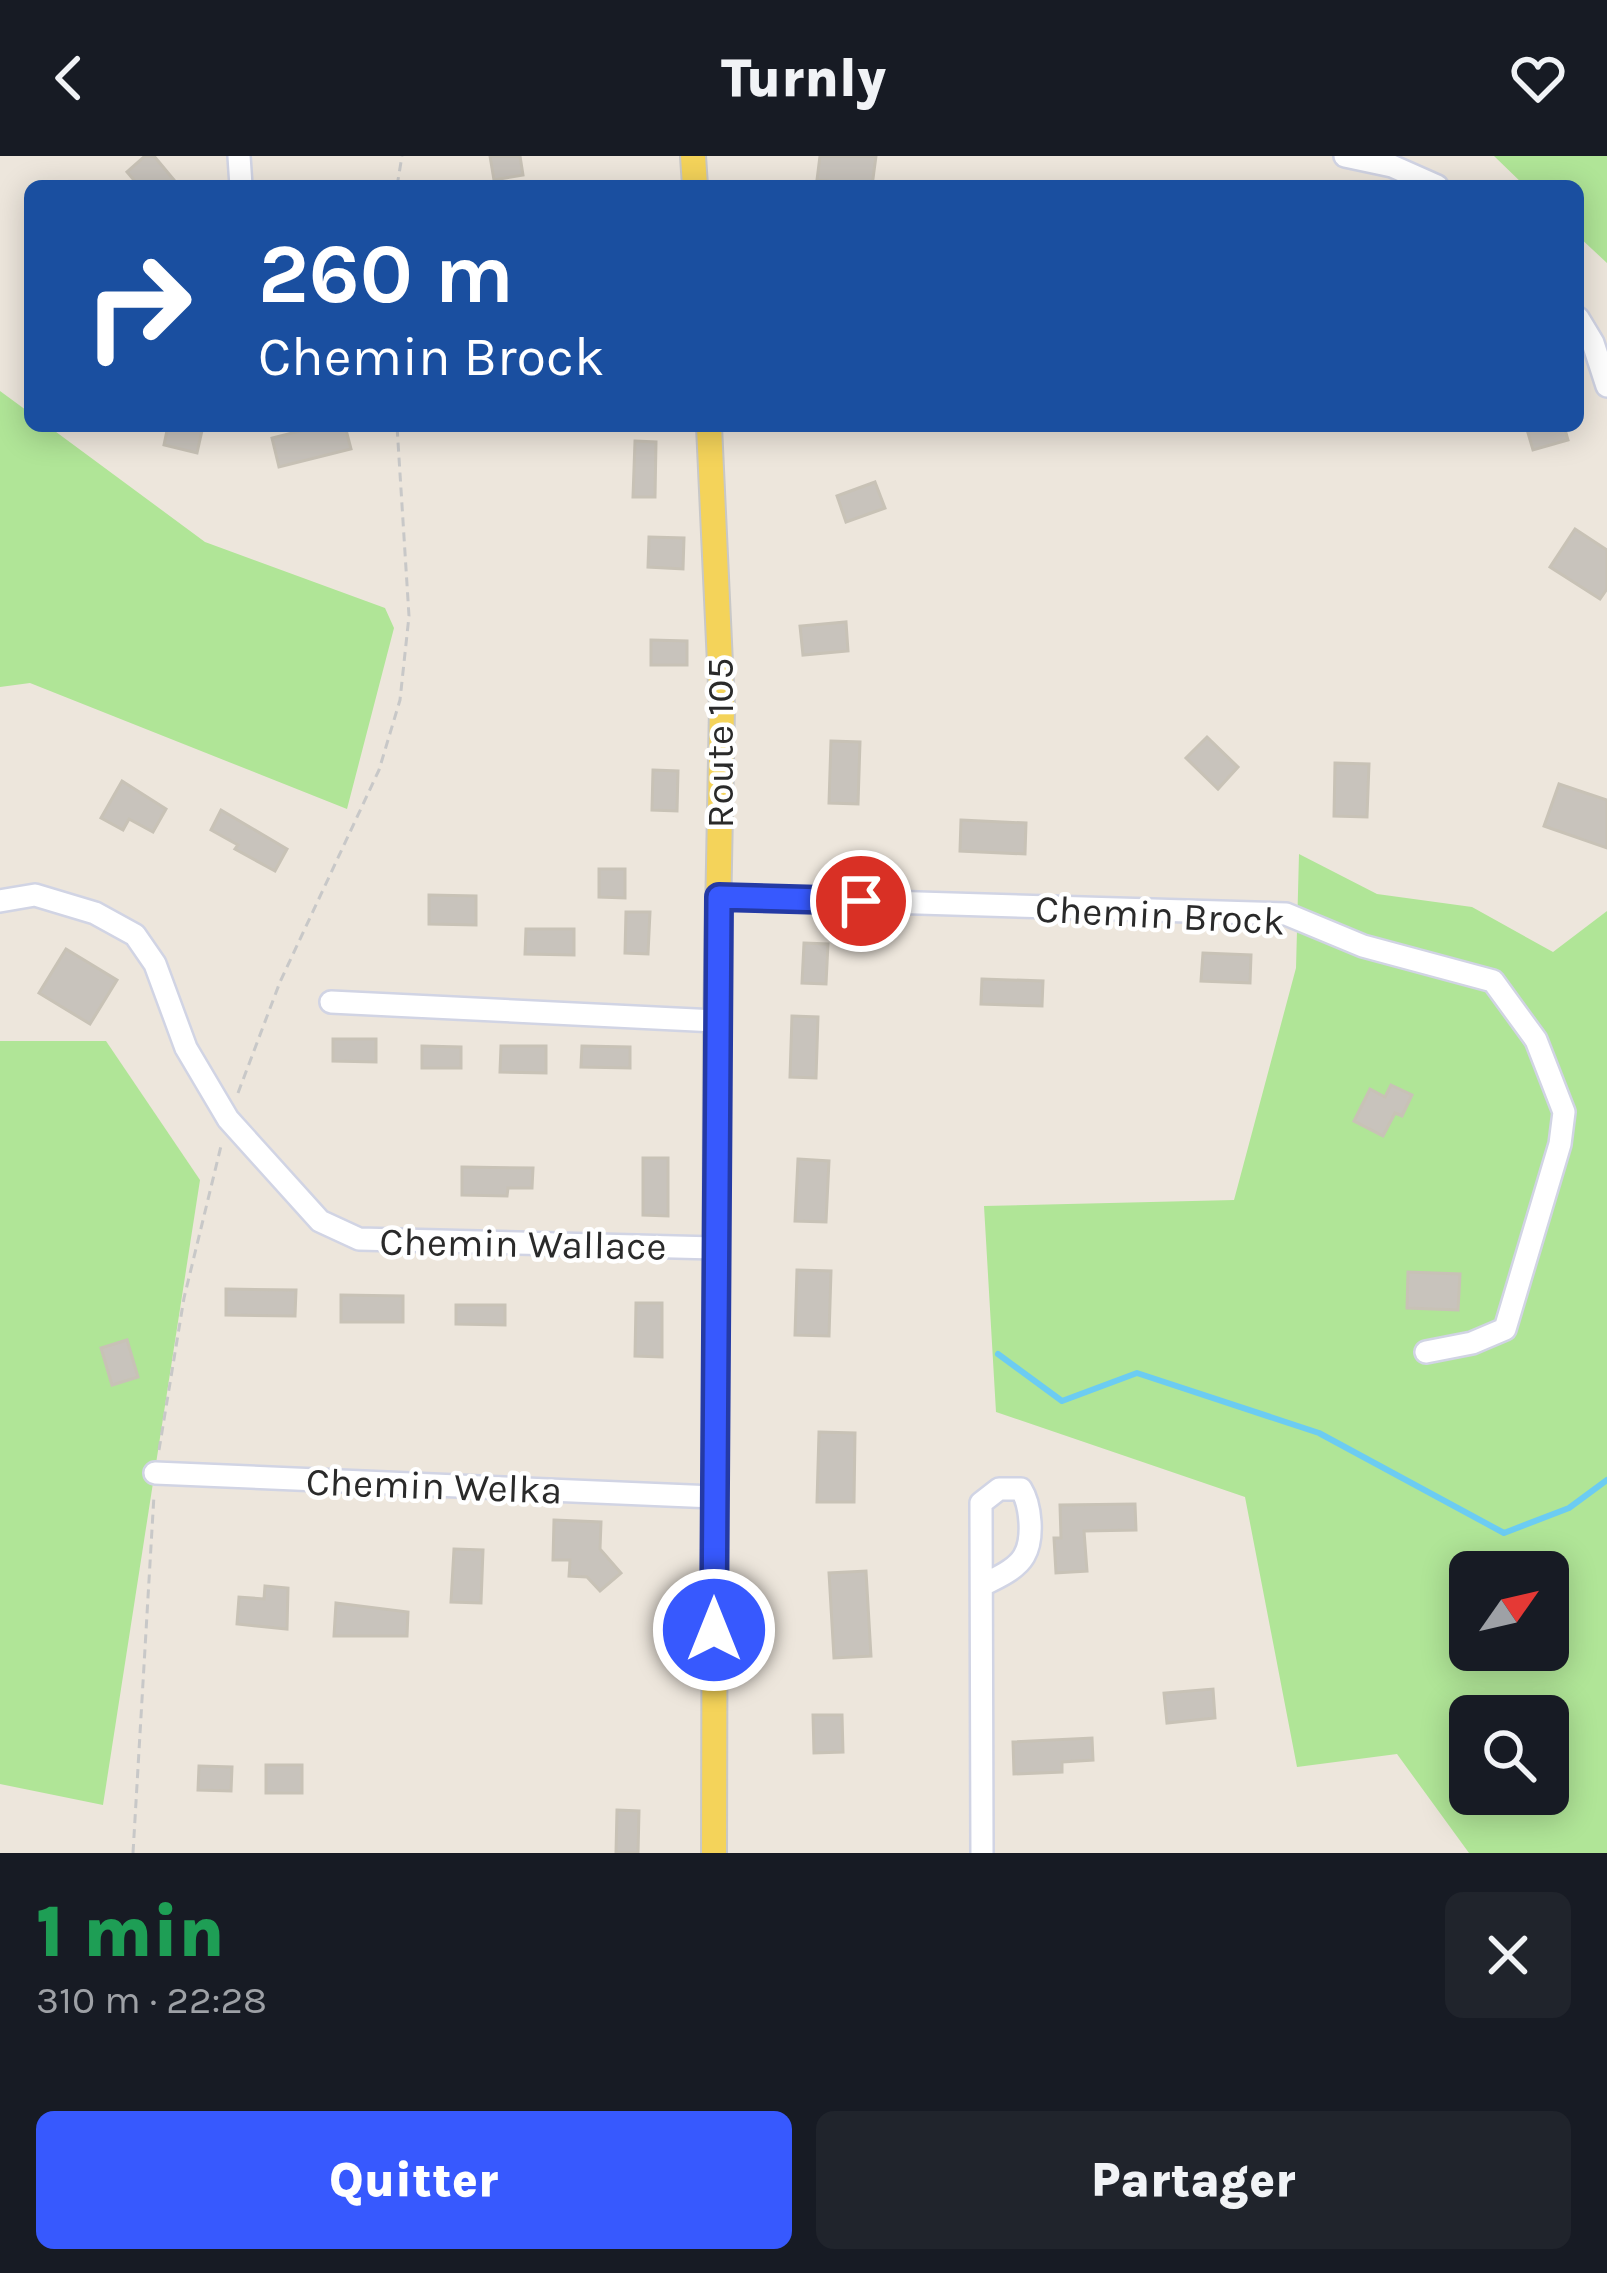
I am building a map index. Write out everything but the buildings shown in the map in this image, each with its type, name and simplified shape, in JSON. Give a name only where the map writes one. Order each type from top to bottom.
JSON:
[{"type":"main road","name":"Route 105","points":[[710,432],[722,707],[716,1021],[714,1853]]},
{"type":"street","points":[[1345,156],[1392,166],[1424,180]]},
{"type":"street","points":[[1584,328],[1607,386]]},
{"type":"street","name":"Chemin Wallace","points":[[0,901],[34,895],[95,914],[135,934],[154,964],[186,1048],[228,1119],[320,1221],[359,1239],[715,1249]]},
{"type":"street","name":"Chemin Brock","points":[[719,897],[1286,914],[1363,946],[1493,981],[1536,1040],[1564,1112],[1560,1144],[1505,1330],[1472,1343],[1426,1352]]},
{"type":"street","points":[[332,1002],[716,1021]]},
{"type":"street","name":"Chemin Welka","points":[[155,1473],[714,1497]]},
{"type":"street","points":[[982,1853],[983,1585]]},
{"type":"green space","points":[[1494,156],[1607,156],[1607,263],[1584,242],[1584,180],[1519,180]]},
{"type":"green space","points":[[0,391],[24,409],[24,432],[56,432],[205,542],[385,608],[394,628],[347,809],[30,683],[0,687]]},
{"type":"green space","points":[[1299,854],[1377,894],[1472,907],[1553,952],[1607,911],[1607,1853],[1469,1853],[1397,1754],[1297,1767],[1245,1497],[996,1412],[984,1206],[1234,1200],[1296,968]]},
{"type":"green space","points":[[0,1041],[106,1041],[200,1180],[103,1805],[0,1784]]},
{"type":"waterway","points":[[998,1354],[1062,1401],[1137,1373],[1319,1433],[1504,1533],[1569,1508],[1607,1480]]},
{"type":"route","points":[[714,1630],[719,897],[861,901]]}]
